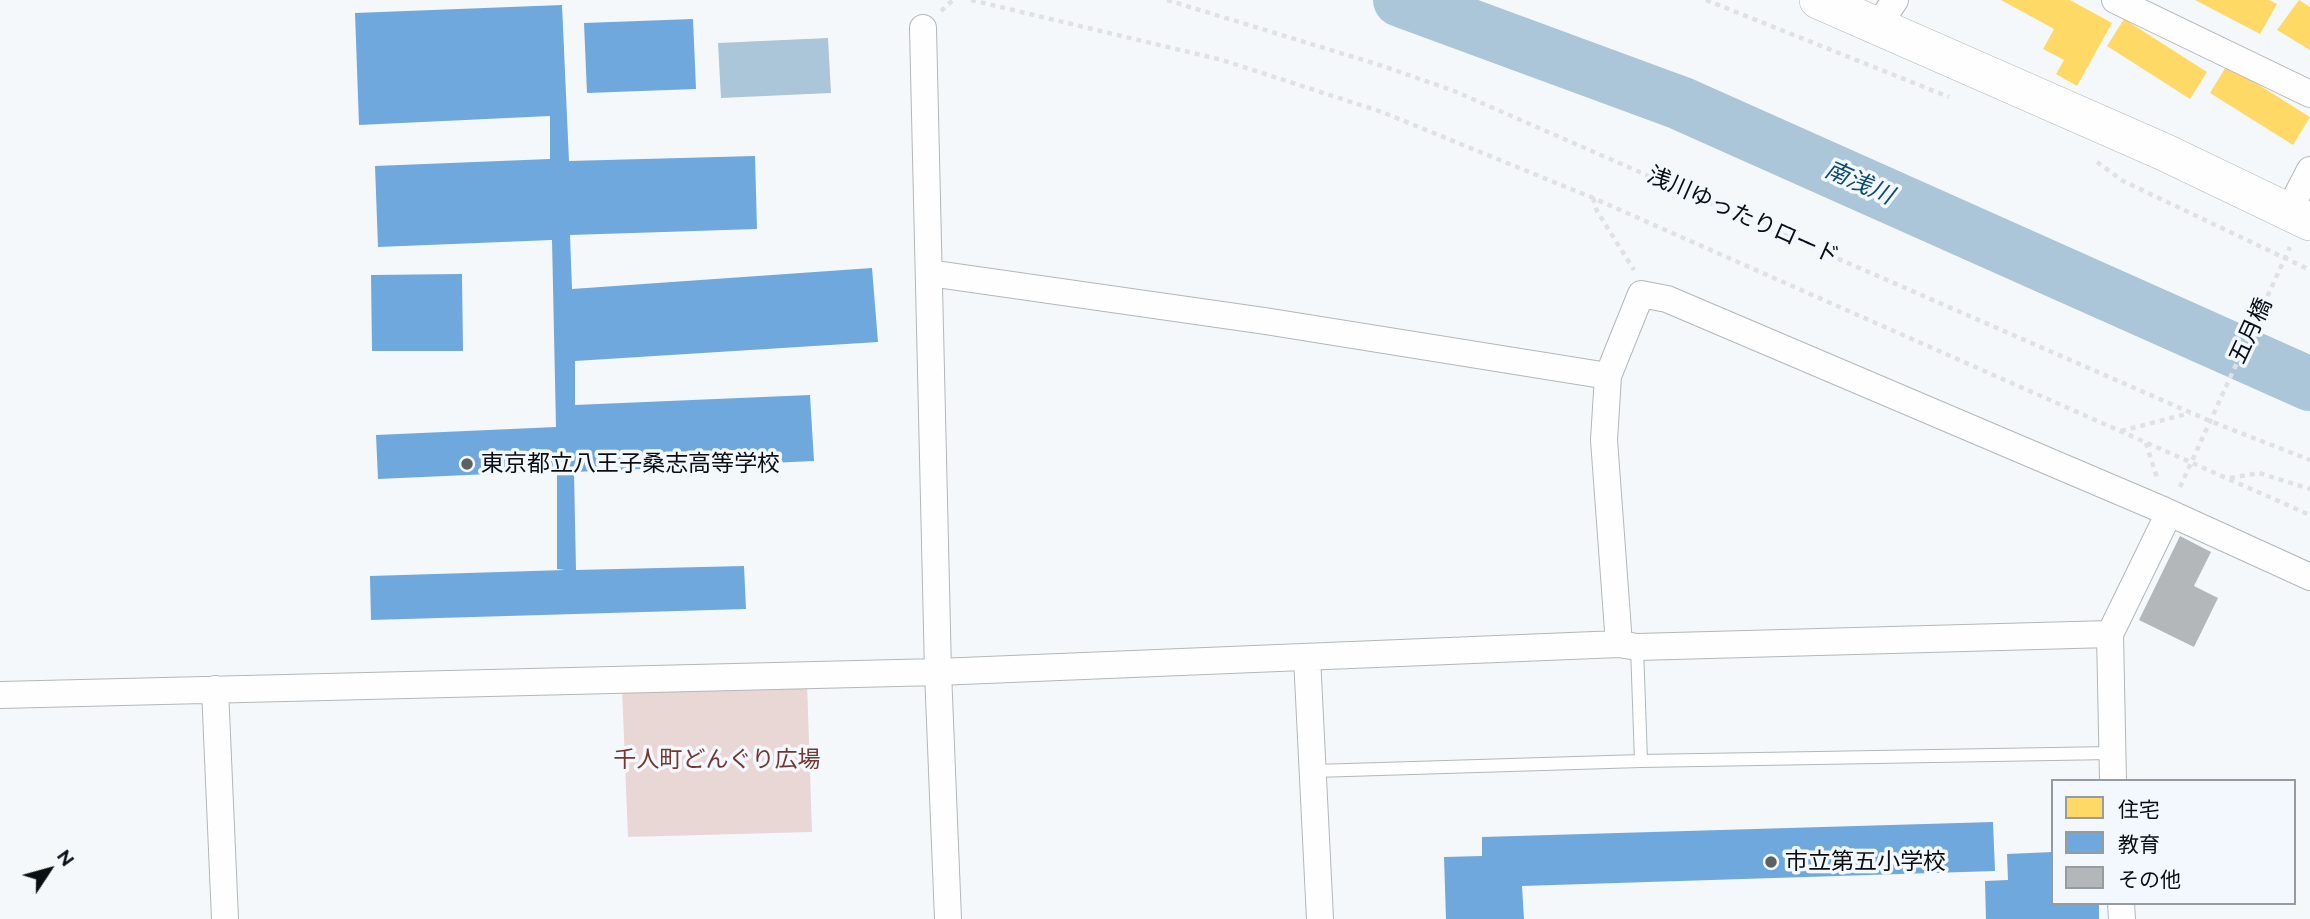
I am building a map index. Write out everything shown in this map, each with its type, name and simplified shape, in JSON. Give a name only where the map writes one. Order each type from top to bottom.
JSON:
[{"type":"street","points":[[1818,0],[1886,13],[2299,217],[2310,170]]},
{"type":"street","points":[[2115,0],[2310,94]]},
{"type":"street","points":[[923,27],[938,672],[948,919]]},
{"type":"street","points":[[929,273],[1265,321],[1608,376]]},
{"type":"street","points":[[1628,646],[1604,440],[1608,376],[1641,294],[1667,299],[2169,513],[2310,577]]},
{"type":"street","points":[[2113,779],[2110,634],[2169,513]]},
{"type":"street","points":[[0,695],[938,672],[1628,646],[2110,634]]},
{"type":"street","points":[[1307,657],[1315,771],[1320,919]]},
{"type":"street","points":[[215,690],[225,919]]},
{"type":"lane","points":[[1628,646],[1642,761]]},
{"type":"lane","points":[[1315,771],[1642,761],[2111,753]]},
{"type":"path","points":[[971,0],[1143,39],[1315,88],[1593,198],[2310,515]]},
{"type":"path","name":"浅川ゆったりロード","points":[[1167,0],[1383,66],[1454,91],[2191,413],[2310,460]]},
{"type":"path","points":[[1706,0],[1950,98]]},
{"type":"path","points":[[2094,159],[2123,181],[2310,271]]},
{"type":"path","points":[[1593,198],[1597,211],[1637,275],[1641,294]]},
{"type":"path","name":"五月橋","points":[[2169,513],[2284,259]]},
{"type":"path","points":[[2121,431],[2173,415],[2191,413]]},
{"type":"path","points":[[2228,478],[2259,473],[2310,489]]},
{"type":"green space","name":"千人町どんぐり広場","points":[[807,682],[812,832],[628,837],[622,688]]},
{"type":"water","points":[[828,38],[831,93],[721,98],[718,43]]},
{"type":"building: 住宅","points":[[2001,0],[2070,0],[2112,23],[2077,86],[2056,74],[2064,60],[2043,49],[2054,29]]},
{"type":"building: 住宅","points":[[2195,0],[2269,0],[2277,4],[2260,34]]},
{"type":"building: 住宅","points":[[2299,0],[2310,7],[2310,50],[2277,30]]},
{"type":"building: 住宅","points":[[2124,19],[2207,72],[2190,99],[2107,46]]},
{"type":"building: 住宅","points":[[2227,65],[2310,117],[2293,145],[2210,93]]},
{"type":"building: 教育","points":[[562,5],[569,161],[755,156],[757,229],[570,235],[572,289],[872,268],[878,342],[575,361],[575,405],[810,395],[814,461],[574,472],[576,570],[744,566],[746,609],[371,620],[370,576],[565,570],[557,569],[557,471],[378,479],[376,435],[556,427],[552,240],[378,247],[375,166],[550,159],[550,116],[359,125],[355,13]]},
{"type":"building: 教育","points":[[693,19],[696,89],[587,93],[584,23]]},
{"type":"building: 教育","points":[[462,274],[463,351],[372,351],[371,275]]},
{"type":"building: 教育","points":[[1993,822],[1995,871],[1522,886],[1524,919],[1446,919],[1444,857],[1482,856],[1482,837]]},
{"type":"building: 教育","points":[[2051,852],[2051,905],[2099,905],[2099,919],[1986,919],[1985,881],[2008,880],[2007,854]]},
{"type":"building: その他","points":[[2180,536],[2211,552],[2194,586],[2218,598],[2194,647],[2139,620]]},
{"type":"waterway","name":"南浅川","points":[[1400,0],[1680,103],[2310,384]]},
{"type":"waterway","name":"南浅川","points":[[1416,0],[1419,7]]},
{"type":"place","name":"東京都立八王子桑志高等学校","points":[[467,464]]},
{"type":"place","name":"市立第五小学校","points":[[1771,862]]}]
